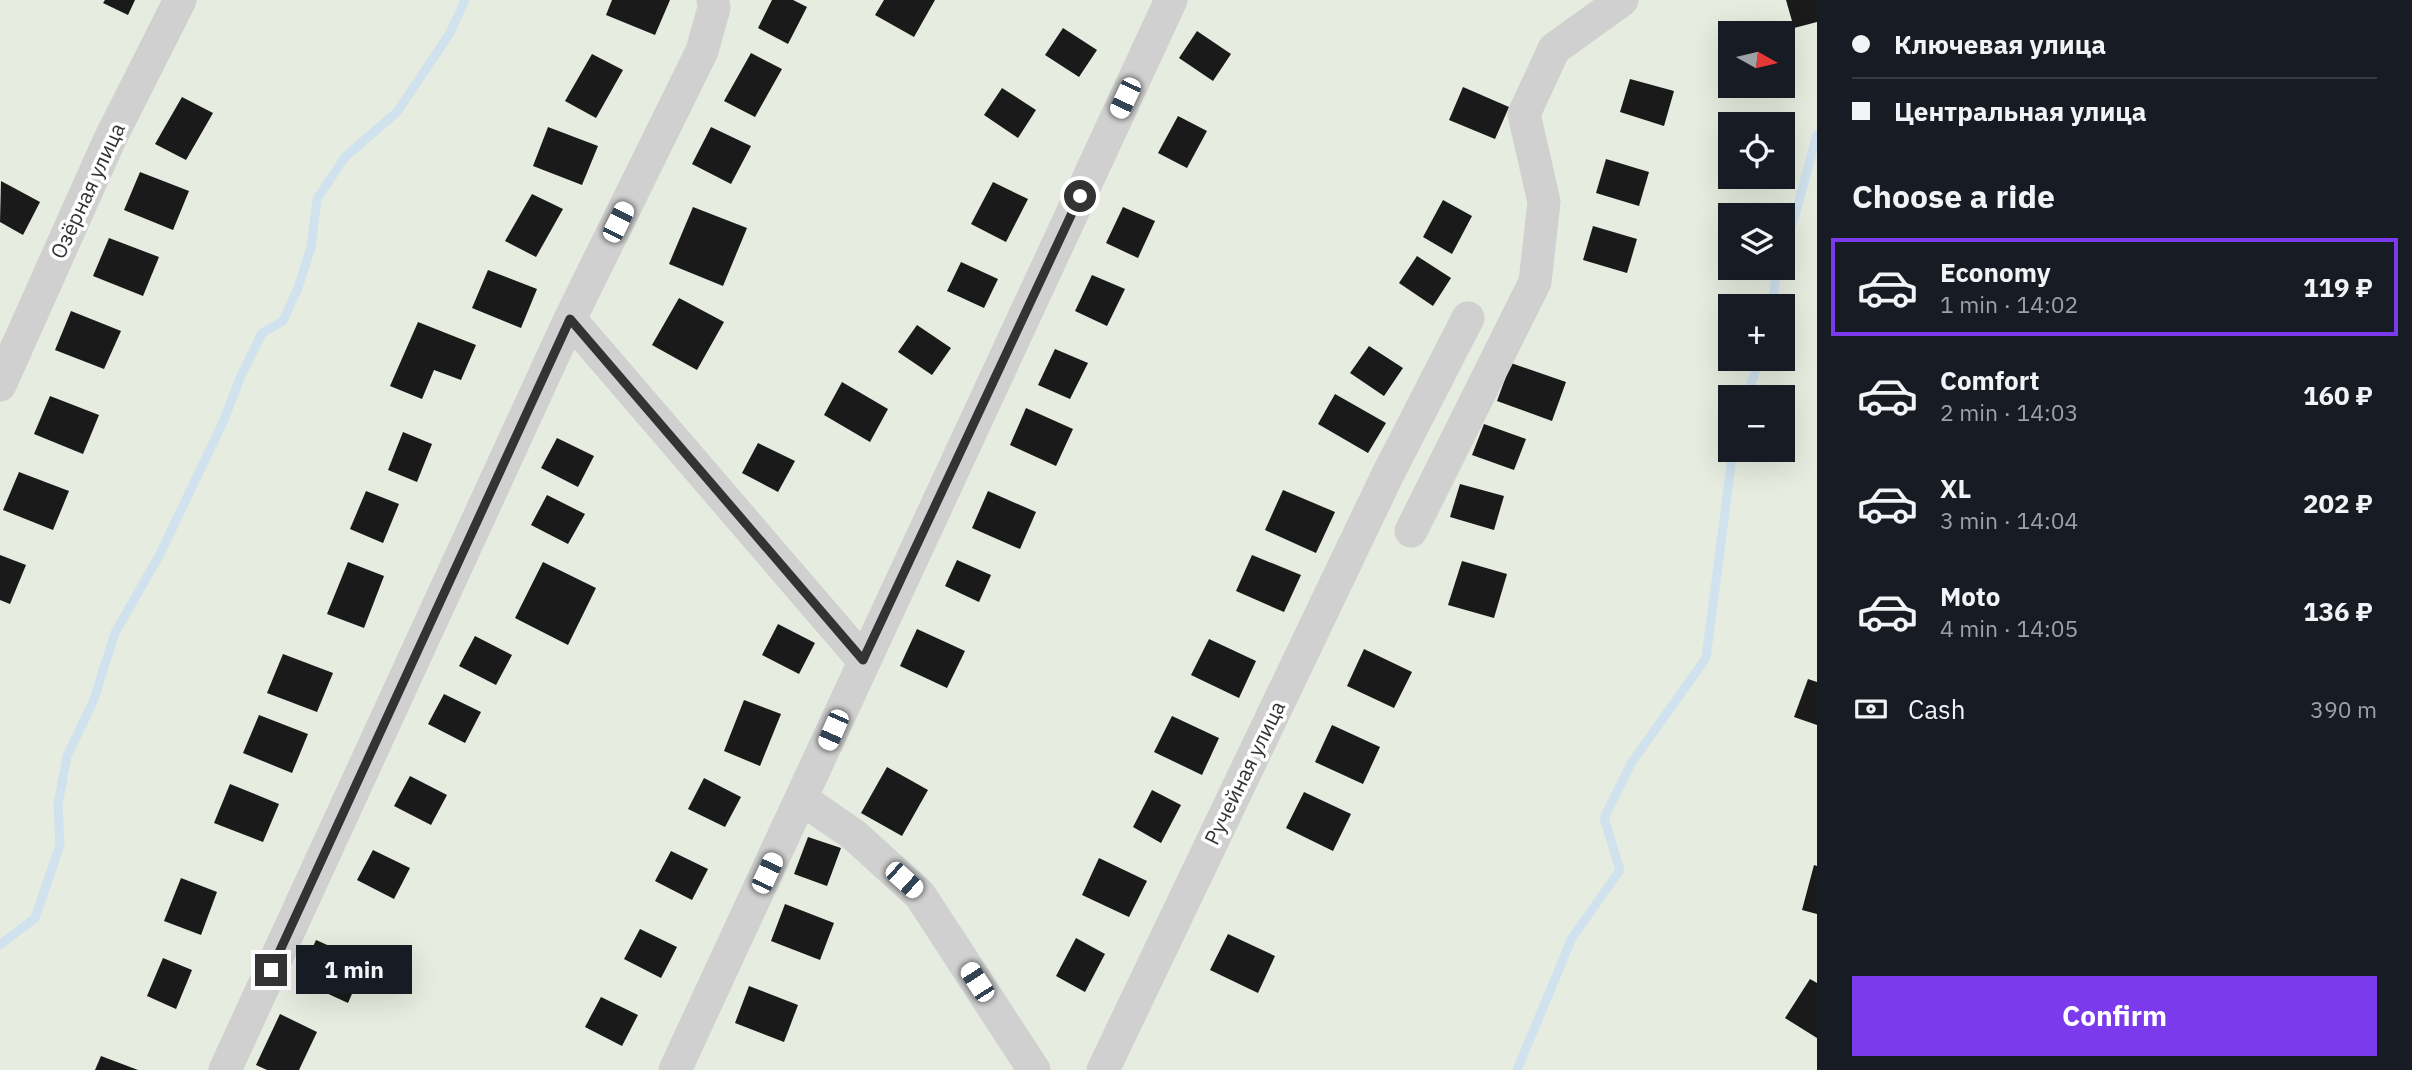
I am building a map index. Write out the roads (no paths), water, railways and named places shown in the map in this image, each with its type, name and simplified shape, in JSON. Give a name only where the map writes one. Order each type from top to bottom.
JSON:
[{"type":"street","name":"Озёрная улица","points":[[0,385],[109,141],[180,0]]},
{"type":"street","points":[[676,1070],[802,799],[863,660],[1171,0]]},
{"type":"street","points":[[1411,531],[1535,282],[1544,202],[1524,114],[1554,49],[1622,0]]},
{"type":"street","points":[[225,1070],[570,319],[702,51],[722,3]]},
{"type":"street","name":"Ручейная улица","points":[[1103,1070],[1387,476],[1468,318]]},
{"type":"street","points":[[570,319],[863,660]]},
{"type":"street","points":[[802,799],[854,835],[920,895],[1034,1070]]},
{"type":"waterway","points":[[0,945],[35,918],[60,845],[58,805],[67,756],[93,702],[115,633],[160,554],[262,333],[283,321],[298,288],[311,247],[317,199],[345,157],[397,112],[450,33],[465,0]]},
{"type":"waterway","points":[[1795,214],[1817,135]]},
{"type":"waterway","points":[[1774,294],[1775,280]]},
{"type":"waterway","points":[[1750,385],[1756,371]]},
{"type":"waterway","points":[[1517,1070],[1572,938],[1620,870],[1604,818],[1632,762],[1706,658],[1731,462]]}]
